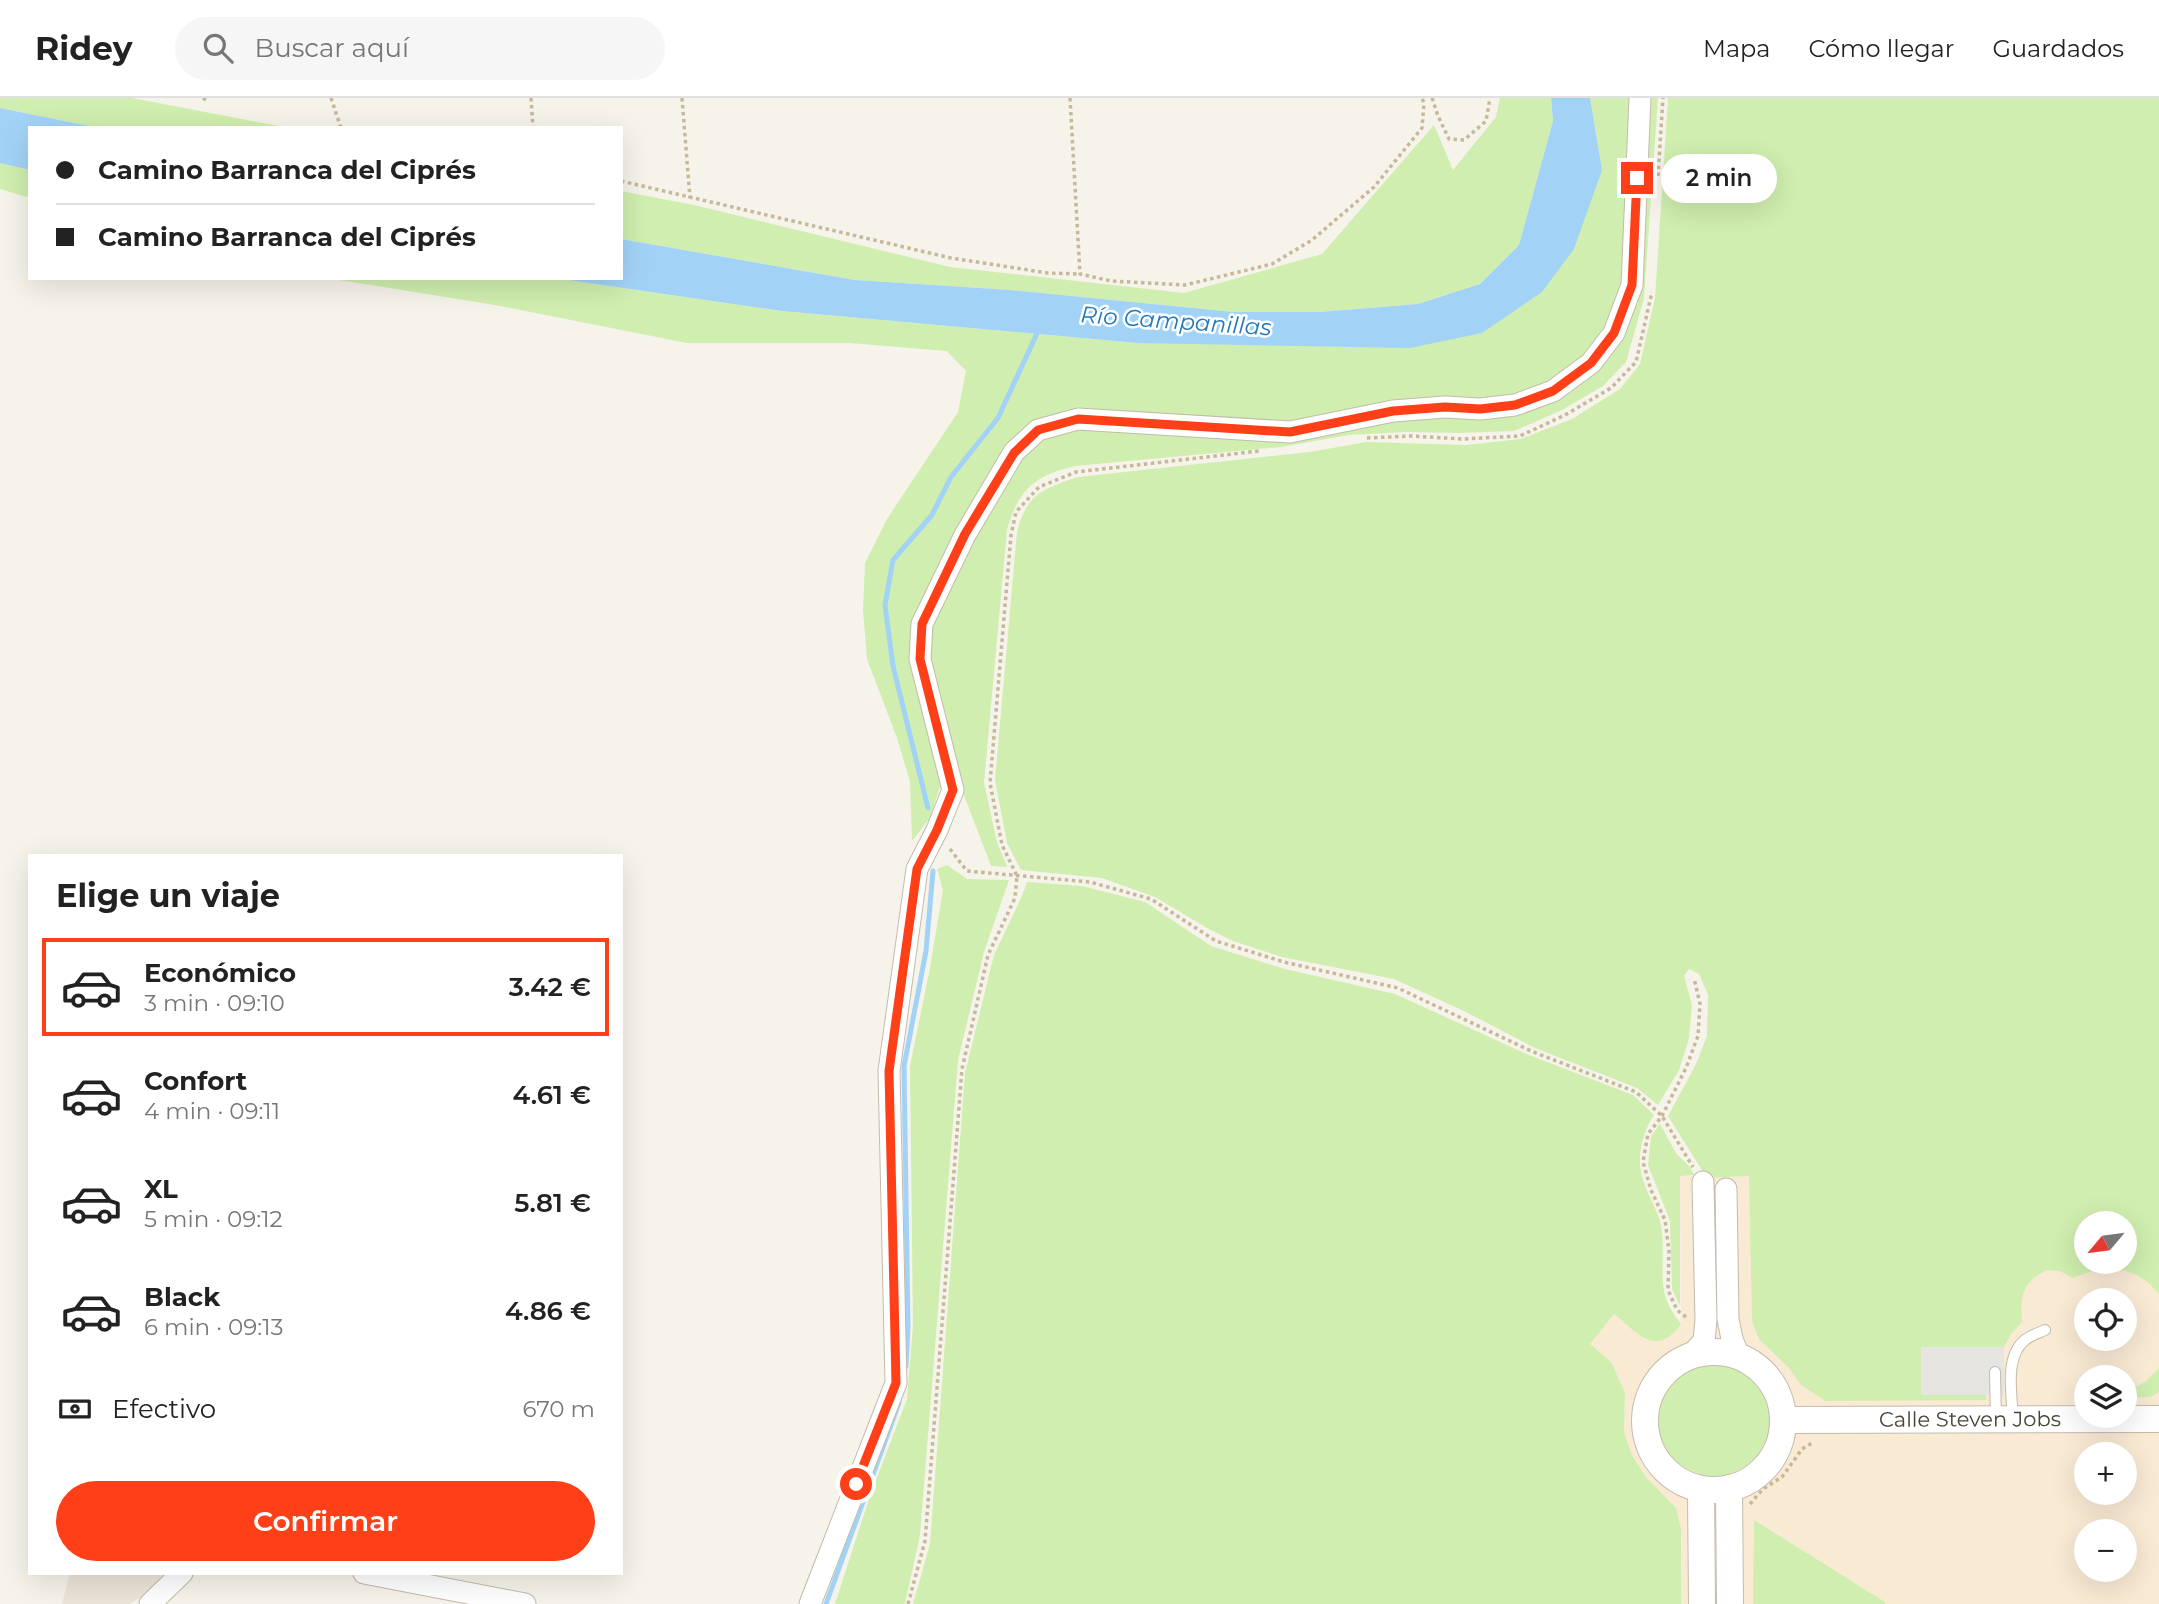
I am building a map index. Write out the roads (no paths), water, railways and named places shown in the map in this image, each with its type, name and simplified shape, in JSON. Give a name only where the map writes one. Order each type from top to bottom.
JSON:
[{"type":"street","points":[[810,1604],[896,1383],[889,1071],[917,869],[953,790],[920,659],[922,624],[965,534],[1014,453],[1038,430],[1078,419],[1290,432],[1393,411],[1445,407],[1480,409],[1515,405],[1553,391],[1591,363],[1614,333],[1632,285],[1640,98]]},
{"type":"street","points":[[1686,1359],[1704,1341],[1706,1320],[1703,1182]]},
{"type":"street","points":[[1726,1189],[1728,1319],[1740,1359]]},
{"type":"street","points":[[1702,1351],[1723,1351],[1740,1359],[1761,1369],[1774,1385],[1784,1412],[1782,1440],[1768,1466],[1748,1482],[1722,1490],[1701,1490],[1677,1480],[1662,1468],[1644,1426],[1647,1399],[1667,1369],[1702,1351]]},
{"type":"street","name":"Calle Steven Jobs","points":[[1783,1420],[2158,1419]]},
{"type":"street","points":[[1729,1488],[1730,1604]]},
{"type":"street","points":[[1701,1490],[1702,1604]]},
{"type":"street","points":[[150,1604],[180,1575]]},
{"type":"street","points":[[374,1575],[525,1604]]},
{"type":"lane","points":[[2005,1419],[2012,1360],[2017,1348],[2027,1338],[2045,1330]]},
{"type":"lane","points":[[1995,1373],[2005,1419]]},
{"type":"water","name":"Río Campanillas","points":[[1551,98],[1590,98],[1602,170],[1574,249],[1542,292],[1482,333],[1410,348],[1137,343],[782,311],[568,280],[623,280],[623,239],[855,280],[1011,290],[1234,312],[1319,312],[1418,304],[1480,284],[1519,245],[1553,121]]},
{"type":"water","points":[[0,108],[89,126],[28,126],[28,170],[0,163]]},
{"type":"waterway","points":[[928,808],[893,666],[885,605],[893,560],[932,515],[951,477],[998,418],[1039,329]]},
{"type":"waterway","points":[[906,1366],[908,1327],[904,1066],[926,951],[933,871]]},
{"type":"waterway","points":[[826,1604],[899,1403]]}]
